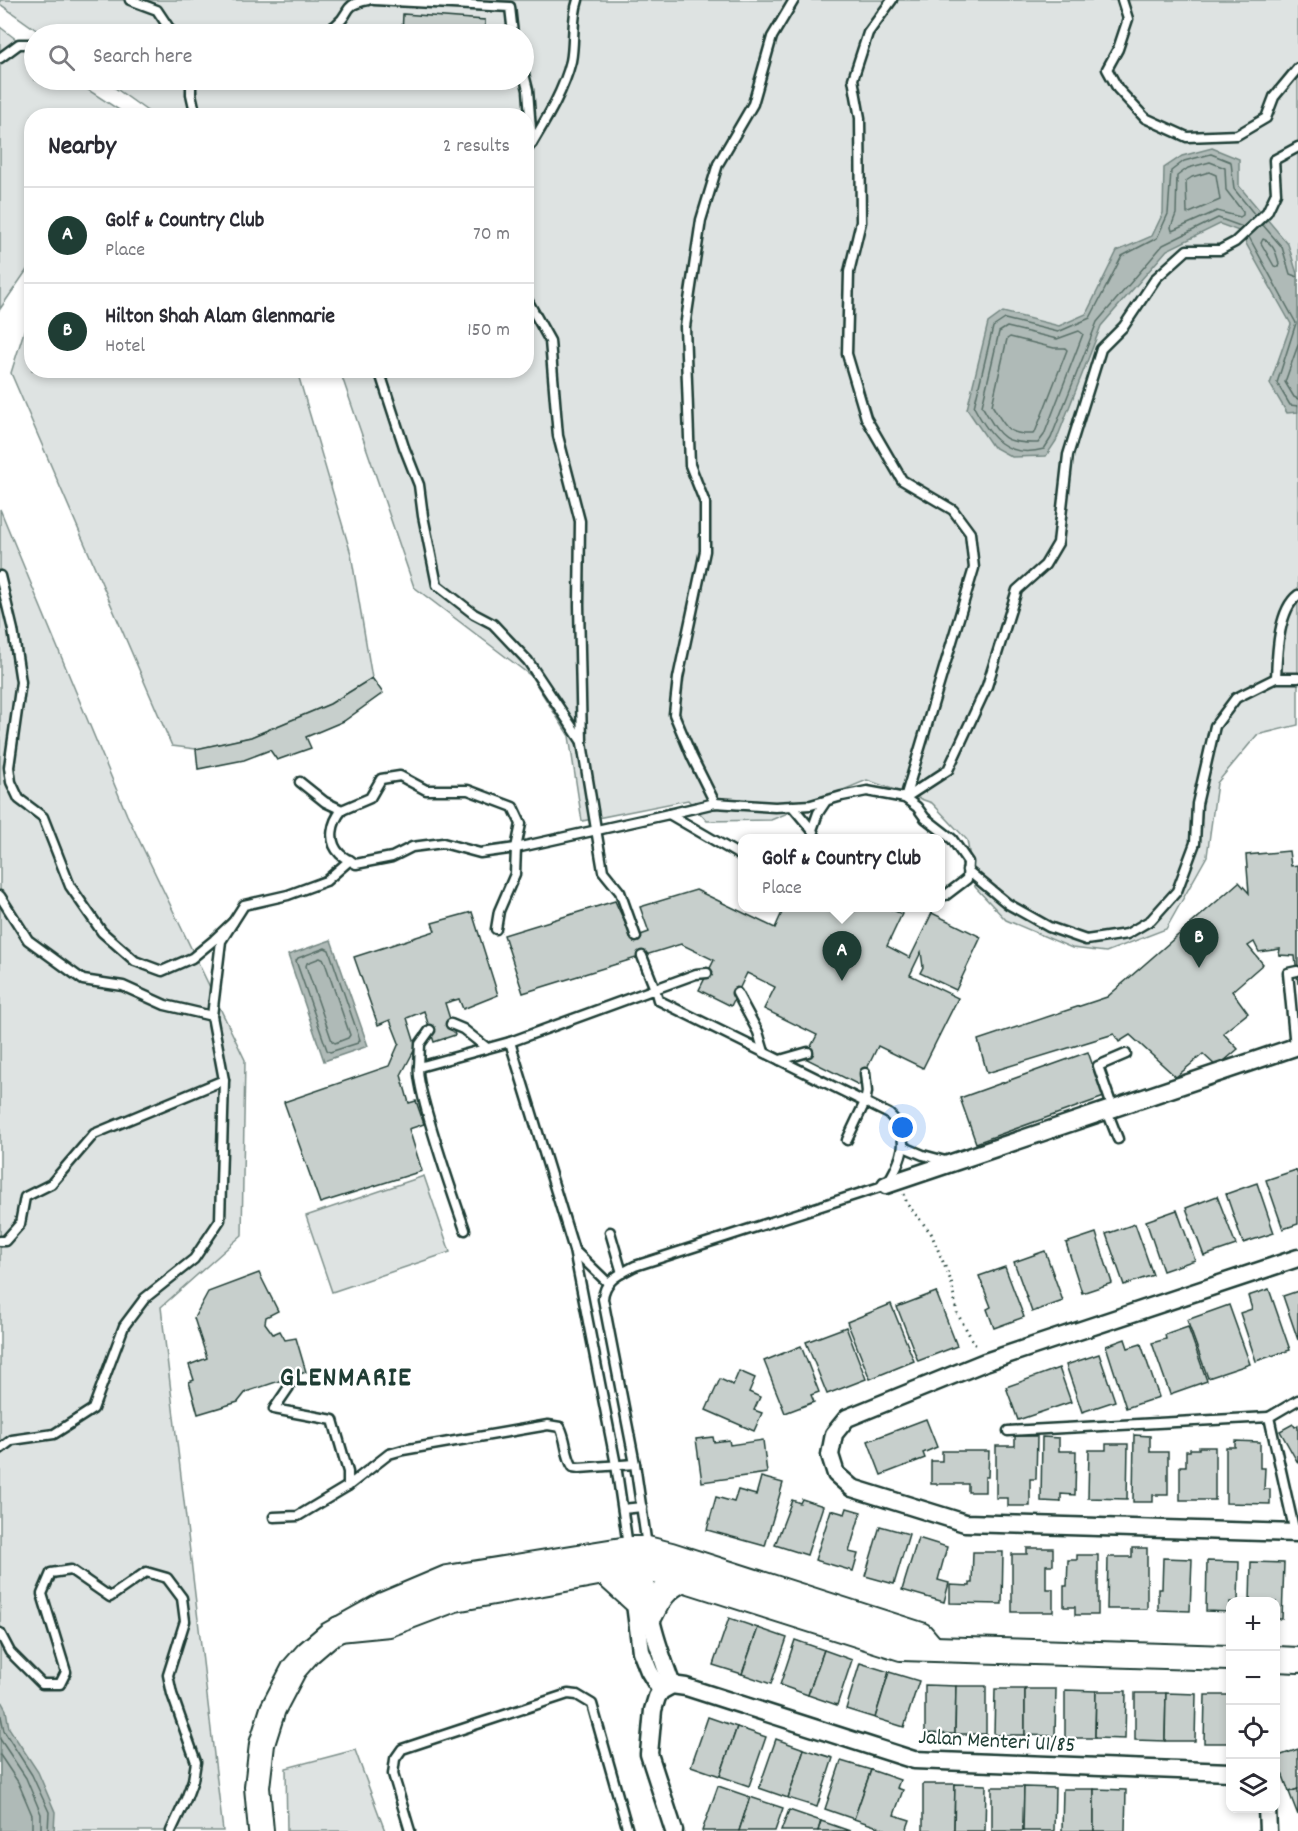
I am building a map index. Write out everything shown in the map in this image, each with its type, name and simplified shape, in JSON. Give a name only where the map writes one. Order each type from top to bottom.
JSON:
[{"type":"street","points":[[893,1183],[1296,1046]]},
{"type":"street","points":[[1297,1533],[965,1523],[852,1488],[836,1474],[830,1455],[834,1434],[847,1418],[985,1362],[1298,1258]]},
{"type":"street","points":[[261,1831],[259,1776],[262,1744],[273,1709],[294,1669],[308,1653],[339,1629],[383,1605],[447,1578],[671,1555],[921,1635],[932,1648]]},
{"type":"street","points":[[638,1558],[643,1607],[641,1652],[648,1671],[666,1688],[657,1697],[653,1710],[649,1754],[674,1831]]},
{"type":"street","points":[[339,1629],[389,1624],[455,1599],[604,1572],[638,1558],[683,1579],[901,1648],[1226,1658]]},
{"type":"street","points":[[604,1572],[643,1607]]},
{"type":"street","points":[[643,1607],[670,1585],[683,1579]]},
{"type":"street","points":[[1280,1659],[1298,1660]]},
{"type":"street","name":"Jalan Menteri U1/85","points":[[666,1688],[686,1687],[914,1760],[1226,1772]]},
{"type":"street","points":[[1267,1813],[1268,1831]]},
{"type":"lane","points":[[130,0],[157,10],[166,24]]},
{"type":"lane","points":[[337,24],[347,8],[357,2],[368,0]]},
{"type":"lane","points":[[374,0],[510,7],[512,24]]},
{"type":"lane","points":[[534,140],[553,108],[571,61],[575,9],[578,0]]},
{"type":"lane","points":[[715,802],[692,757],[675,714],[678,678],[705,551],[705,503],[690,465],[686,327],[701,220],[718,164],[753,104],[772,37],[794,0]]},
{"type":"lane","points":[[892,0],[868,33],[854,79],[860,118],[861,222],[849,272],[847,354],[866,418],[902,480],[953,510],[970,533],[974,568],[905,798]]},
{"type":"lane","points":[[1122,0],[1128,18],[1118,49],[1107,69],[1118,89],[1145,118],[1187,136],[1237,135],[1266,118],[1274,96],[1298,68]]},
{"type":"lane","points":[[0,58],[19,44],[24,44]]},
{"type":"lane","points":[[191,90],[194,108]]},
{"type":"lane","points":[[528,90],[529,108]]},
{"type":"lane","points":[[905,798],[948,770],[987,686],[1017,590],[1045,564],[1058,543],[1068,455],[1101,349],[1124,326],[1156,278],[1187,250],[1220,250],[1235,242],[1267,212],[1276,193],[1274,160],[1298,147]]},
{"type":"lane","points":[[534,312],[550,341],[558,436],[580,521],[582,743],[596,829],[603,871],[620,892],[636,936]]},
{"type":"lane","points":[[382,378],[419,485],[437,585],[474,614],[493,624],[528,662],[582,743]]},
{"type":"lane","points":[[0,576],[13,630],[21,681],[9,767],[11,782],[19,799],[43,818],[70,886],[102,932],[135,961],[162,971],[192,958],[233,922]]},
{"type":"lane","points":[[1276,678],[1279,631],[1293,598],[1298,595]]},
{"type":"lane","points":[[967,870],[1008,904],[1049,927],[1086,940],[1127,934],[1150,920],[1176,891],[1195,843],[1197,804],[1215,726],[1236,698],[1276,678],[1298,678]]},
{"type":"lane","points":[[496,929],[499,911],[515,874],[516,848],[521,824],[513,807],[468,790],[426,790],[400,776],[381,779],[369,798],[342,810],[334,819],[332,837],[339,853],[356,864],[392,857],[412,847],[443,843],[480,853],[516,848],[715,802],[811,805],[867,791],[905,798],[917,807],[925,818],[952,838],[968,862],[967,879],[945,896]]},
{"type":"lane","points":[[300,782],[325,802],[342,810]]},
{"type":"lane","points":[[812,830],[818,813],[826,801]]},
{"type":"lane","points":[[792,806],[814,834]]},
{"type":"lane","points":[[669,814],[738,854]]},
{"type":"lane","points":[[0,1449],[12,1440],[54,1434],[93,1409],[124,1326],[145,1298],[194,1259],[220,1220],[224,1080],[212,1016],[221,941],[244,905],[288,896],[326,880],[350,860]]},
{"type":"lane","points":[[0,896],[28,940],[83,980],[123,986],[165,1005],[212,1016]]},
{"type":"lane","points":[[638,1558],[642,1507],[603,1290],[608,1283],[635,1266],[893,1183],[904,1147],[901,1131],[895,1119],[889,1114],[658,1000],[642,956]]},
{"type":"lane","points":[[1296,1046],[1288,973],[1297,971]]},
{"type":"lane","points":[[419,1067],[510,1042],[696,974],[707,973]]},
{"type":"lane","points":[[737,993],[758,1032],[764,1052]]},
{"type":"lane","points":[[452,1024],[464,1029],[487,1048]]},
{"type":"lane","points":[[430,1030],[420,1044],[417,1073],[465,1230]]},
{"type":"lane","points":[[510,1042],[574,1250],[623,1509],[638,1558]]},
{"type":"lane","points":[[780,1060],[808,1052]]},
{"type":"lane","points":[[1118,1139],[1098,1066],[1126,1054]]},
{"type":"lane","points":[[847,1140],[865,1102],[867,1092],[865,1072]]},
{"type":"lane","points":[[0,1241],[5,1241],[20,1224],[25,1197],[51,1184],[94,1134],[224,1080]]},
{"type":"lane","points":[[904,1147],[923,1155],[954,1163]]},
{"type":"lane","points":[[610,1232],[622,1273]]},
{"type":"lane","points":[[574,1250],[608,1283]]},
{"type":"lane","points":[[289,1387],[274,1409],[333,1420],[348,1472],[348,1486]]},
{"type":"lane","points":[[1008,1431],[1269,1417],[1298,1400]]},
{"type":"lane","points":[[1269,1417],[1297,1533]]},
{"type":"lane","points":[[274,1517],[298,1516],[348,1486],[389,1454],[548,1425],[560,1427],[564,1435],[569,1461],[573,1467],[635,1464]]},
{"type":"lane","points":[[623,1509],[642,1507]]},
{"type":"lane","points":[[0,1632],[10,1652],[42,1684],[60,1684],[66,1672],[42,1594],[51,1573],[71,1570],[110,1597],[146,1572],[167,1578],[182,1598],[185,1621],[168,1675],[172,1695],[196,1762],[193,1780],[171,1831]]},
{"type":"lane","points":[[410,1831],[393,1774],[395,1759],[402,1749],[568,1694],[577,1695],[592,1704],[628,1831]]},
{"type":"path","points":[[893,1183],[931,1233],[951,1281],[957,1313],[985,1362]]},
{"type":"shaded area","points":[[0,0],[1298,0],[1298,725],[1257,735],[1217,783],[1207,856],[1166,929],[1106,952],[1072,948],[1006,920],[975,887],[967,840],[932,803],[867,780],[771,820],[707,821],[688,800],[582,821],[569,736],[531,676],[414,587],[342,378],[534,378],[534,108],[143,108],[118,90],[534,90],[534,24],[28,24],[0,4]]},
{"type":"shaded area","points":[[0,27],[24,45],[24,90],[88,90],[116,108],[24,108],[24,274],[0,309]]},
{"type":"shaded area","points":[[24,331],[24,378],[299,378],[351,554],[372,678],[330,704],[251,737],[196,749],[172,746],[11,373]]},
{"type":"shaded area","points":[[0,509],[127,815],[245,1060],[242,1235],[161,1307],[223,1831],[0,1831]]},
{"type":"shaded area","points":[[424,1176],[450,1252],[332,1292],[306,1216]]},
{"type":"shaded area","points":[[355,1750],[385,1831],[287,1831],[286,1768]]},
{"type":"water","points":[[1212,148],[1239,159],[1239,186],[1288,244],[1298,277],[1298,412],[1287,413],[1270,384],[1291,324],[1239,231],[1220,224],[1167,250],[1101,326],[1056,441],[1046,456],[1012,457],[992,446],[967,409],[988,323],[1003,312],[1059,326],[1086,314],[1117,251],[1152,236],[1163,213],[1164,168],[1182,156]]},
{"type":"water","points":[[331,940],[368,1046],[324,1061],[288,955]]},
{"type":"water","points":[[0,1699],[6,1710],[9,1728],[38,1772],[55,1812],[54,1831],[0,1831]]},
{"type":"building","points":[[403,14],[485,20],[485,24],[402,24]]},
{"type":"building","points":[[372,678],[383,693],[344,721],[306,737],[311,748],[277,760],[270,750],[244,760],[198,769],[196,749],[251,737],[330,704]]},
{"type":"building","points":[[1289,851],[1291,866],[1298,865],[1298,984],[1295,956],[1279,955],[1280,949],[1259,952],[1254,942],[1248,946],[1263,964],[1232,991],[1248,1013],[1223,1033],[1238,1049],[1217,1067],[1203,1054],[1176,1077],[1130,1035],[1119,1042],[1114,1034],[987,1073],[978,1040],[1107,997],[1239,882],[1249,893],[1246,855]]},
{"type":"building","points":[[696,890],[775,928],[782,912],[897,912],[902,914],[887,946],[910,958],[932,913],[981,937],[956,990],[920,973],[923,967],[921,952],[910,975],[958,998],[923,1068],[878,1046],[859,1085],[805,1058],[817,1035],[764,1009],[775,987],[747,973],[731,1006],[699,990],[714,960],[681,944],[523,993],[504,935],[615,901],[632,938],[649,932],[640,907]]},
{"type":"building","points":[[472,912],[498,995],[463,1009],[459,999],[445,1003],[455,1035],[434,1042],[424,1011],[407,1018],[416,1047],[401,1075],[409,1103],[416,1101],[424,1124],[409,1129],[422,1171],[320,1203],[284,1102],[389,1066],[399,1043],[390,1020],[378,1025],[354,957],[435,931],[432,923]]},
{"type":"building","points":[[1088,1052],[1104,1097],[976,1143],[960,1098]]},
{"type":"building","points":[[1296,1170],[1298,1175],[1298,1224],[1283,1229],[1266,1180]]},
{"type":"building","points":[[1257,1183],[1274,1233],[1243,1243],[1226,1194]]},
{"type":"building","points":[[1217,1196],[1236,1245],[1204,1256],[1186,1208]]},
{"type":"building","points":[[1177,1210],[1195,1260],[1163,1271],[1146,1221]]},
{"type":"building","points":[[1135,1224],[1153,1275],[1124,1285],[1106,1234]]},
{"type":"building","points":[[1096,1233],[1112,1283],[1082,1293],[1066,1243]]},
{"type":"building","points":[[1045,1251],[1063,1301],[1032,1312],[1014,1262]]},
{"type":"building","points":[[1005,1267],[1024,1317],[994,1328],[987,1309],[991,1307],[979,1276]]},
{"type":"building","points":[[259,1273],[278,1311],[266,1317],[265,1323],[273,1334],[280,1331],[285,1340],[296,1338],[306,1372],[246,1392],[238,1402],[198,1414],[189,1382],[194,1380],[189,1365],[207,1358],[194,1318],[208,1292]]},
{"type":"building","points":[[1269,1289],[1290,1350],[1256,1361],[1240,1313],[1252,1309],[1248,1296]]},
{"type":"building","points":[[1298,1291],[1298,1340],[1283,1296]]},
{"type":"building","points":[[936,1292],[957,1346],[918,1361],[897,1307]]},
{"type":"building","points":[[891,1304],[914,1361],[870,1379],[847,1322]]},
{"type":"building","points":[[1229,1305],[1250,1364],[1208,1378],[1187,1320]]},
{"type":"building","points":[[846,1327],[866,1379],[827,1394],[806,1342]]},
{"type":"building","points":[[1188,1327],[1207,1381],[1170,1394],[1152,1343],[1166,1339],[1165,1335]]},
{"type":"building","points":[[1125,1339],[1128,1348],[1141,1344],[1159,1397],[1126,1408],[1106,1346]]},
{"type":"building","points":[[801,1346],[819,1392],[811,1395],[814,1402],[785,1413],[764,1361]]},
{"type":"building","points":[[1099,1354],[1115,1401],[1082,1412],[1066,1365]]},
{"type":"building","points":[[1059,1368],[1071,1402],[1018,1420],[1006,1387]]},
{"type":"building","points":[[739,1371],[755,1378],[749,1392],[760,1397],[754,1410],[762,1413],[754,1431],[706,1410],[720,1379],[733,1385]]},
{"type":"building","points":[[926,1419],[937,1447],[923,1453],[925,1458],[881,1475],[868,1441]]},
{"type":"building","points":[[1293,1424],[1295,1427],[1298,1425],[1298,1463],[1280,1431]]},
{"type":"building","points":[[1134,1435],[1150,1436],[1150,1452],[1168,1452],[1168,1495],[1153,1495],[1153,1502],[1133,1502]]},
{"type":"building","points":[[1015,1436],[1037,1436],[1036,1479],[1030,1479],[1030,1506],[1008,1506],[1008,1498],[996,1498],[996,1446],[1015,1446]]},
{"type":"building","points":[[713,1437],[714,1442],[729,1440],[730,1445],[763,1440],[767,1473],[702,1482],[696,1439]]},
{"type":"building","points":[[1042,1437],[1059,1438],[1059,1451],[1076,1451],[1075,1495],[1061,1494],[1061,1502],[1041,1501]]},
{"type":"building","points":[[1235,1441],[1260,1442],[1260,1468],[1265,1468],[1264,1489],[1270,1489],[1270,1504],[1226,1503],[1226,1447],[1235,1447]]},
{"type":"building","points":[[1106,1444],[1128,1444],[1127,1499],[1088,1498],[1089,1450],[1106,1450]]},
{"type":"building","points":[[1199,1447],[1215,1447],[1215,1500],[1180,1500],[1180,1466],[1186,1466],[1186,1451],[1199,1449]]},
{"type":"building","points":[[942,1451],[989,1451],[985,1492],[968,1492],[968,1484],[931,1484],[931,1461],[942,1461]]},
{"type":"building","points":[[761,1477],[783,1483],[765,1546],[707,1530],[716,1497],[734,1502],[738,1490],[756,1495]]},
{"type":"building","points":[[802,1499],[823,1506],[807,1555],[775,1545],[792,1500],[800,1503]]},
{"type":"building","points":[[847,1508],[861,1512],[849,1552],[858,1554],[853,1571],[815,1560],[831,1510],[845,1514]]},
{"type":"building","points":[[880,1526],[909,1534],[894,1584],[865,1576]]},
{"type":"building","points":[[918,1538],[947,1547],[938,1580],[949,1583],[944,1602],[902,1590]]},
{"type":"building","points":[[1027,1548],[1053,1548],[1053,1565],[1046,1565],[1046,1589],[1053,1589],[1053,1612],[1012,1612],[1012,1554],[1027,1554]]},
{"type":"building","points":[[1132,1548],[1147,1548],[1147,1609],[1107,1609],[1108,1557],[1132,1557]]},
{"type":"building","points":[[973,1552],[1003,1552],[1002,1604],[950,1603],[950,1585],[970,1586],[972,1583]]},
{"type":"building","points":[[1077,1555],[1098,1555],[1098,1615],[1075,1615],[1075,1607],[1064,1607],[1068,1560],[1077,1560]]},
{"type":"building","points":[[1163,1558],[1192,1559],[1190,1611],[1158,1610],[1158,1589],[1162,1589]]},
{"type":"building","points":[[1207,1561],[1239,1562],[1238,1597],[1226,1597],[1226,1612],[1206,1611]]},
{"type":"building","points":[[1251,1562],[1284,1563],[1282,1619],[1280,1619],[1280,1597],[1250,1597]]},
{"type":"building","points":[[729,1618],[758,1628],[742,1674],[713,1665]]},
{"type":"building","points":[[758,1628],[787,1638],[771,1684],[742,1674]]},
{"type":"building","points":[[795,1640],[824,1650],[808,1695],[780,1685]]},
{"type":"building","points":[[824,1650],[852,1660],[837,1705],[808,1695]]},
{"type":"building","points":[[860,1663],[889,1672],[875,1718],[846,1709]]},
{"type":"building","points":[[889,1672],[919,1681],[904,1727],[875,1718]]},
{"type":"building","points":[[925,1685],[956,1686],[955,1734],[925,1733]]},
{"type":"building","points":[[956,1686],[986,1686],[986,1734],[955,1734]]},
{"type":"building","points":[[995,1689],[1025,1689],[1025,1735],[994,1735]]},
{"type":"building","points":[[1025,1689],[1056,1689],[1055,1736],[1025,1735]]},
{"type":"building","points":[[1065,1690],[1096,1691],[1095,1738],[1065,1738]]},
{"type":"building","points":[[1096,1691],[1126,1691],[1125,1739],[1095,1738]]},
{"type":"building","points":[[1135,1693],[1166,1693],[1165,1741],[1135,1740]]},
{"type":"building","points":[[1166,1693],[1196,1694],[1195,1741],[1165,1741]]},
{"type":"building","points":[[1205,1695],[1226,1695],[1226,1743],[1204,1743]]},
{"type":"building","points":[[708,1717],[737,1727],[720,1776],[691,1766]]},
{"type":"building","points":[[737,1727],[766,1737],[749,1786],[720,1776]]},
{"type":"building","points":[[776,1739],[804,1749],[788,1798],[759,1788]]},
{"type":"building","points":[[804,1749],[833,1758],[817,1807],[788,1798]]},
{"type":"building","points":[[1298,1749],[1298,1789],[1289,1792],[1280,1768],[1280,1756]]},
{"type":"building","points":[[841,1761],[871,1770],[854,1819],[825,1809]]},
{"type":"building","points":[[871,1770],[900,1780],[897,1788],[903,1790],[894,1815],[910,1820],[906,1831],[890,1831],[854,1819]]},
{"type":"building","points":[[923,1784],[955,1784],[954,1831],[923,1831]]},
{"type":"building","points":[[955,1784],[986,1785],[985,1831],[954,1831]]},
{"type":"building","points":[[718,1786],[750,1797],[739,1831],[702,1831]]},
{"type":"building","points":[[992,1787],[1024,1787],[1023,1831],[992,1831]]},
{"type":"building","points":[[1024,1787],[1055,1788],[1054,1831],[1023,1831]]},
{"type":"building","points":[[1063,1789],[1094,1789],[1094,1831],[1062,1831]]},
{"type":"building","points":[[1094,1789],[1126,1790],[1125,1831],[1094,1831]]},
{"type":"building","points":[[1298,1789],[1298,1815],[1289,1792]]},
{"type":"building","points":[[750,1797],[783,1808],[775,1831],[739,1831]]},
{"type":"building","points":[[789,1810],[821,1821],[818,1831],[781,1831]]},
{"type":"building","points":[[821,1821],[850,1831],[818,1831]]},
{"type":"place","name":"Hilton Shah Alam Glenmarie","points":[[1199,968]]},
{"type":"place","name":"Golf & Country Club","points":[[842,981]]},
{"type":"district","name":"GLENMARIE","points":[[346,1375]]}]
